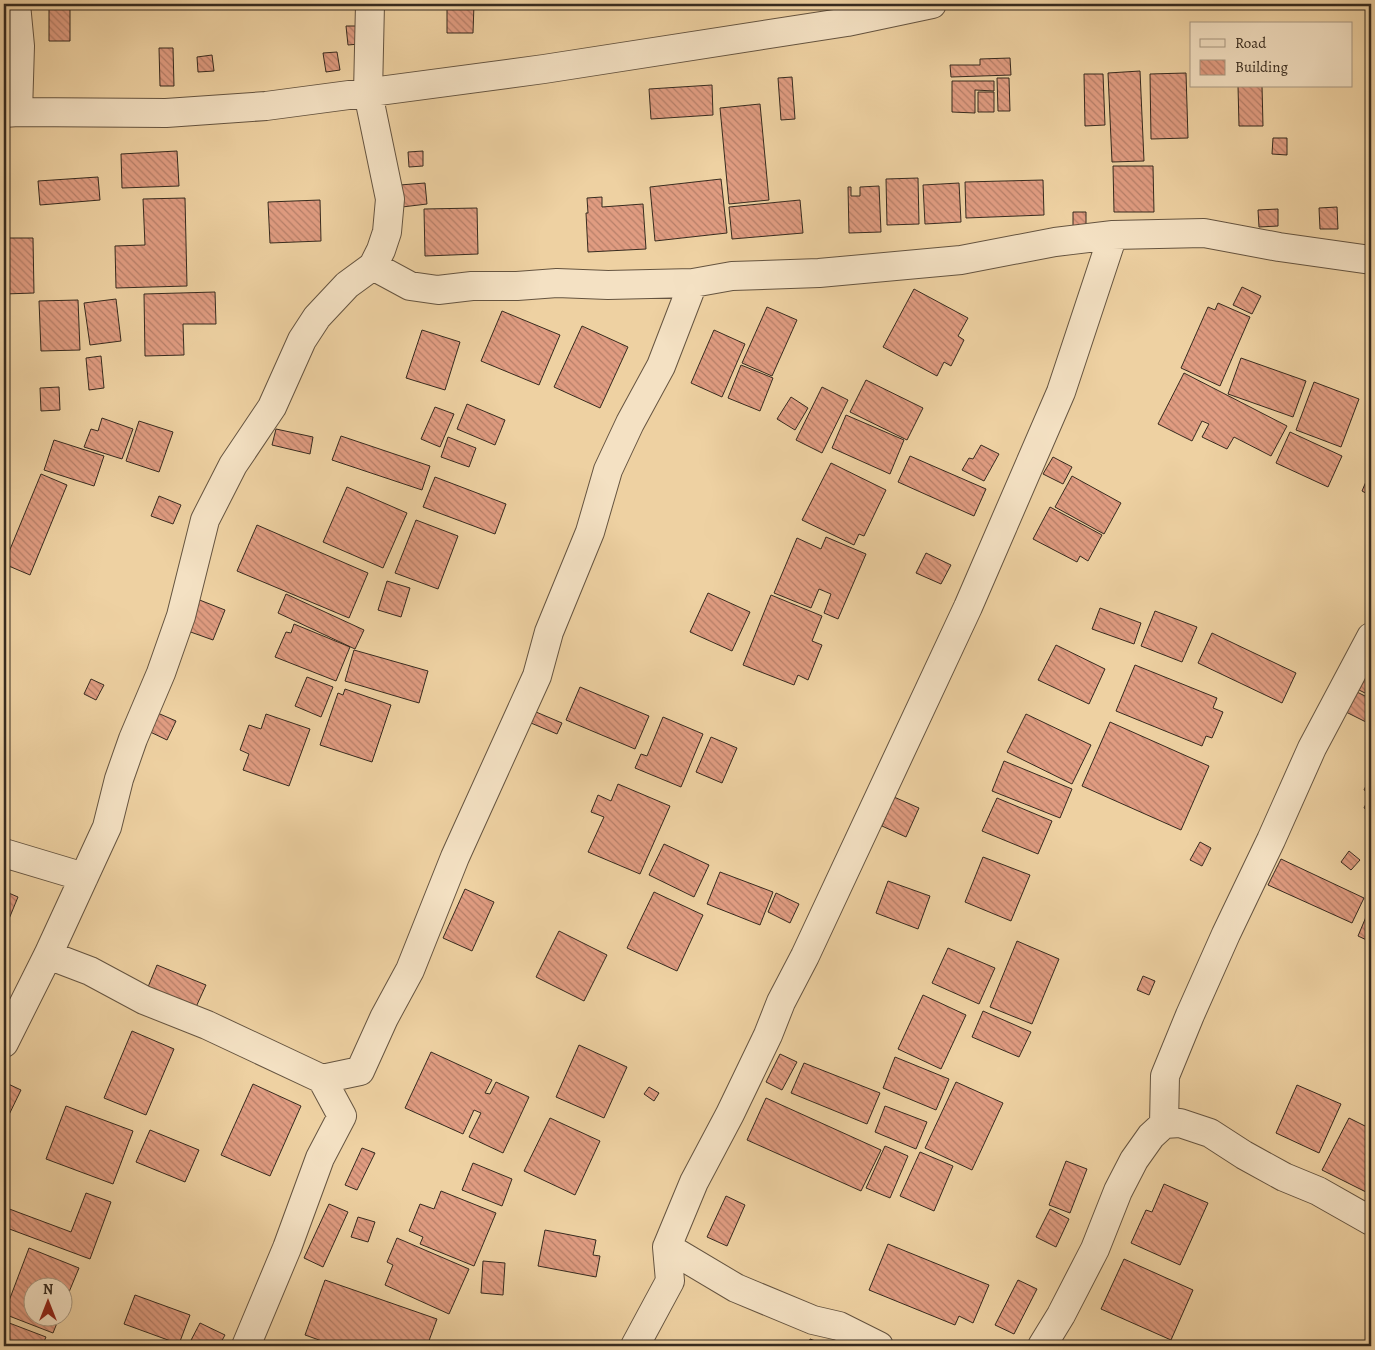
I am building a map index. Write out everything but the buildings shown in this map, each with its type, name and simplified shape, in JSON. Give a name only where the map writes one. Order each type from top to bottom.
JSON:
[{"type":"street","points":[[16,4],[20,46],[11,113],[166,114],[266,106],[544,69],[847,22],[932,4]]},
{"type":"street","points":[[4,1043],[48,955],[107,827],[119,779],[133,739],[161,673],[181,616],[205,520],[233,465],[272,407],[302,340],[317,317],[347,284],[373,266],[381,250],[386,232],[390,199],[368,92],[370,4]]},
{"type":"street","points":[[373,266],[410,286],[438,290],[472,286],[517,286],[557,283],[694,283],[732,276],[819,273],[962,260],[1055,242],[1113,235],[1204,233],[1279,247],[1371,260]]},
{"type":"street","points":[[635,1346],[670,1281],[667,1247],[694,1182],[730,1114],[968,607],[1061,392],[1113,235]]},
{"type":"street","points":[[246,1346],[287,1248],[320,1158],[342,1116],[384,1018],[410,970],[455,857],[537,676],[549,632],[590,532],[608,470],[630,423],[661,366],[694,283]]},
{"type":"street","points":[[1164,1124],[1165,1076],[1190,1015],[1312,748],[1371,637]]},
{"type":"street","points":[[4,853],[84,877]]},
{"type":"street","points":[[48,955],[90,971],[144,1000],[207,1025],[322,1079],[342,1116]]},
{"type":"street","points":[[322,1079],[360,1071]]},
{"type":"street","points":[[1042,1346],[1061,1315],[1095,1249],[1118,1191],[1134,1160],[1151,1136],[1164,1124],[1180,1123],[1210,1133],[1244,1155],[1284,1177],[1318,1191],[1371,1221]]},
{"type":"street","points":[[667,1247],[736,1288],[813,1320],[839,1326],[879,1346]]}]
